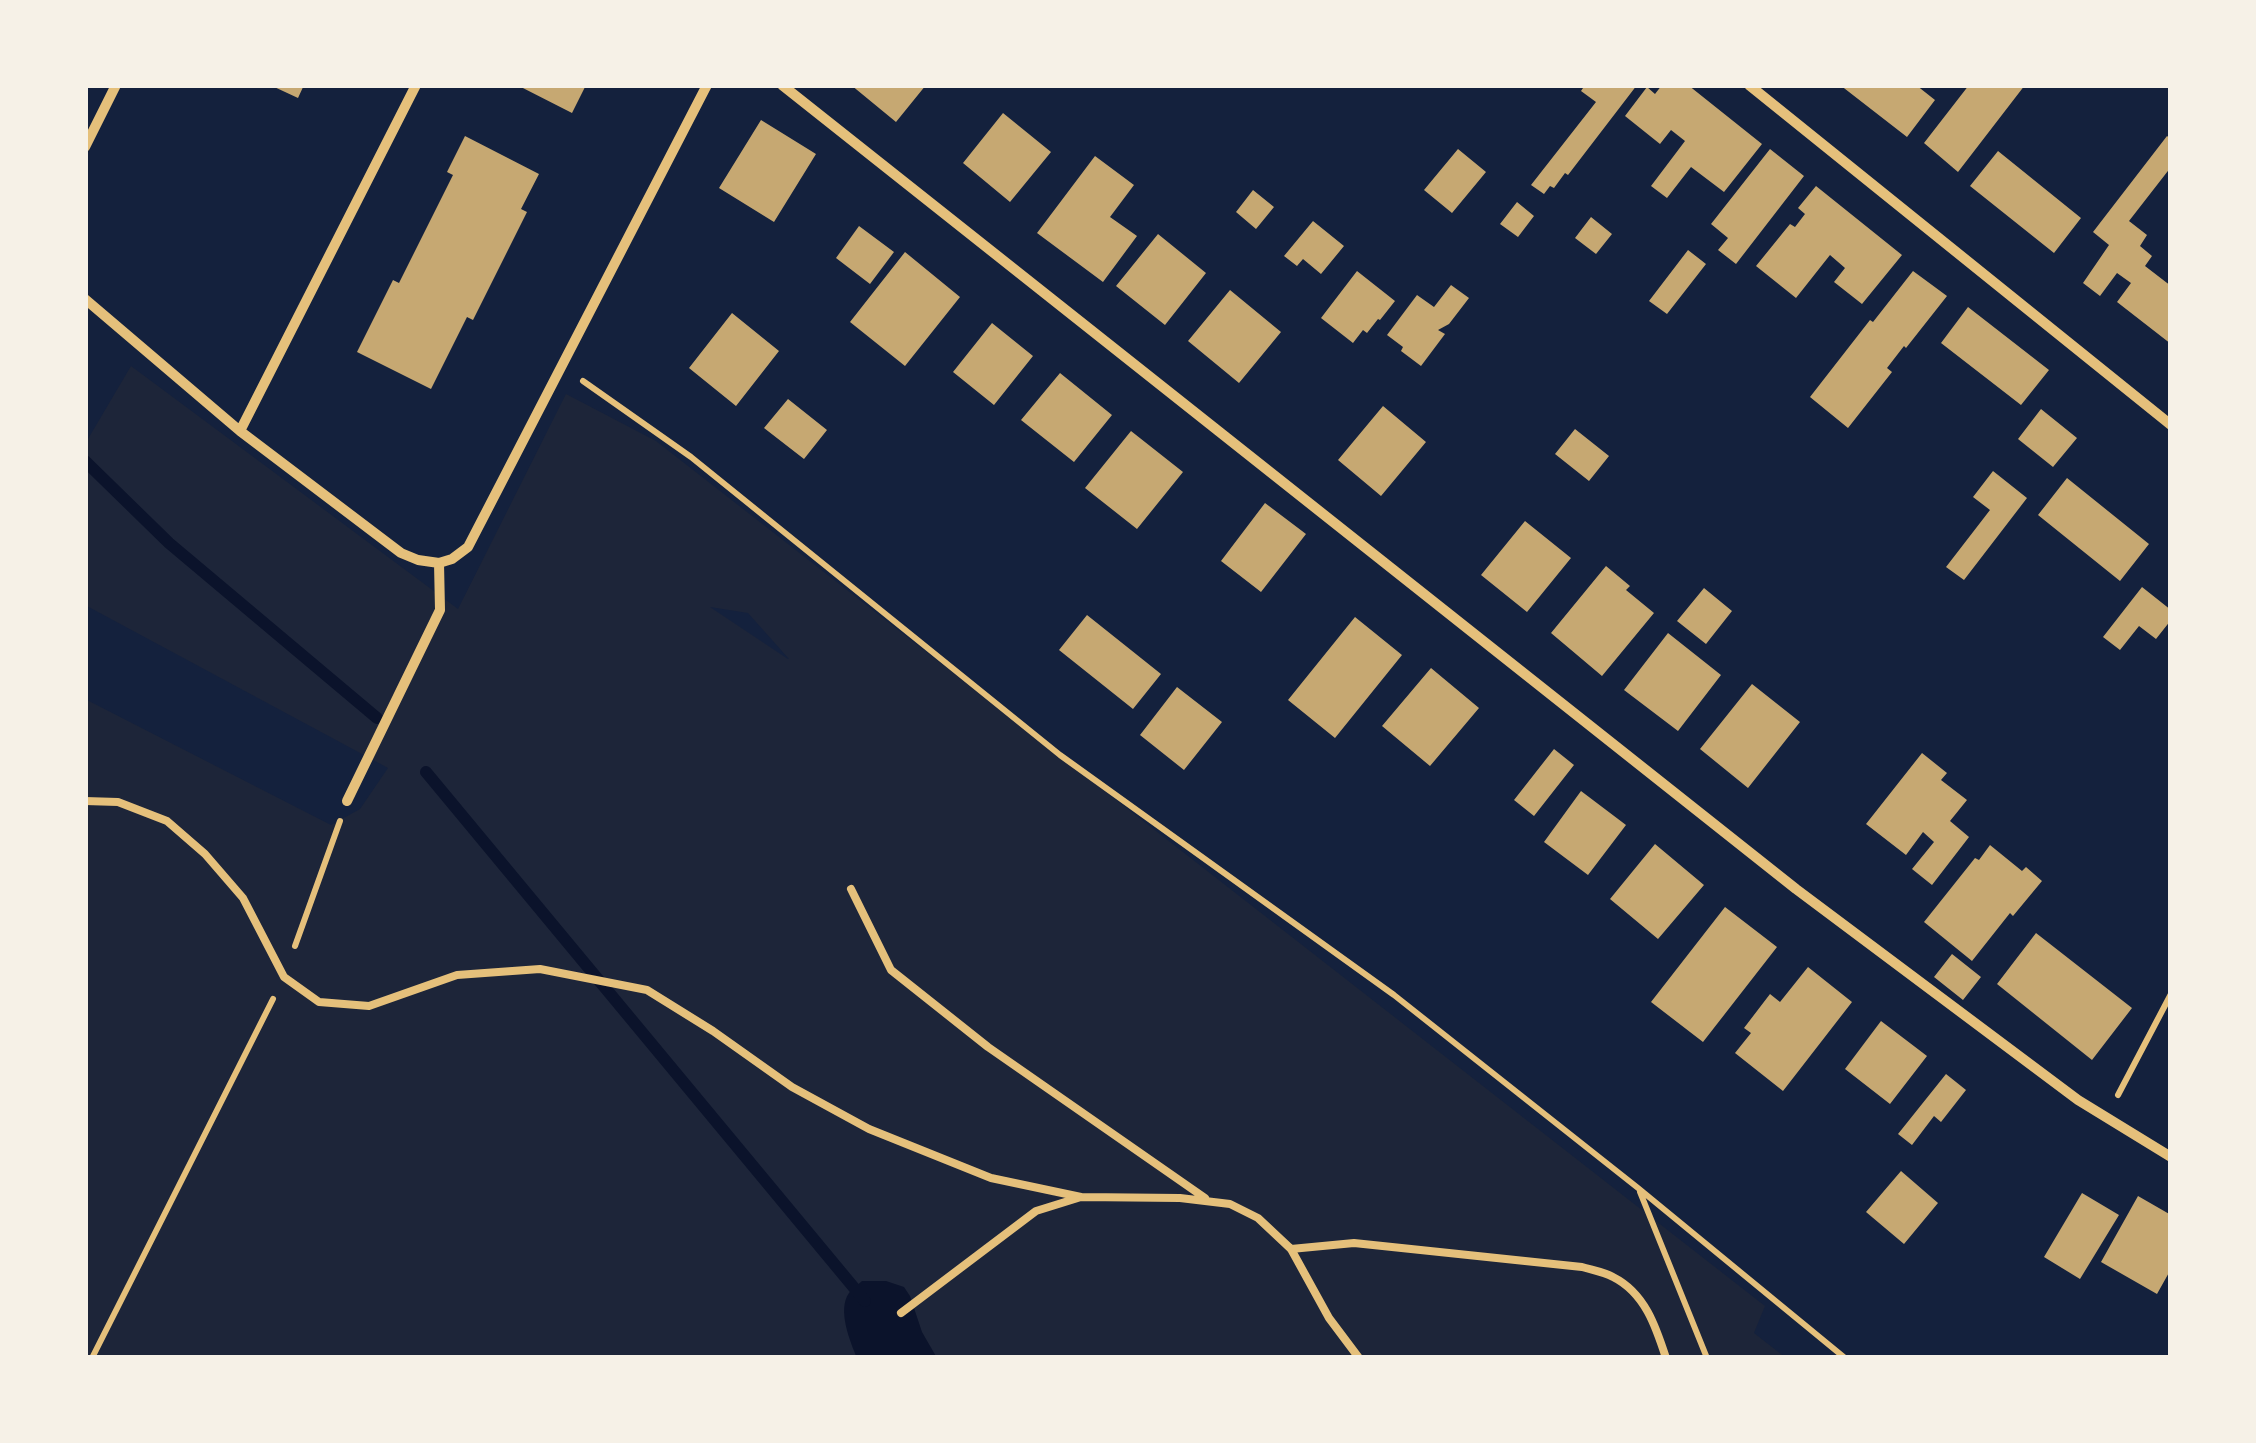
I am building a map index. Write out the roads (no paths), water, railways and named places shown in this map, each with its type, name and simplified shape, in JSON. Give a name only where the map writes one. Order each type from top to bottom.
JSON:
[{"type":"street","points":[[85,147],[116,85]]},
{"type":"street","points":[[240,431],[416,85]]},
{"type":"street","points":[[85,299],[240,431],[401,553],[439,563],[468,548],[707,85]]},
{"type":"street","points":[[782,85],[1780,877],[2106,1119],[2171,1157]]},
{"type":"street","points":[[1749,85],[2171,426]]},
{"type":"street","points":[[347,801],[440,610],[439,563]]},
{"type":"lane","points":[[85,801],[118,802],[167,821],[205,854],[242,898],[284,978],[319,1002],[369,1006],[457,975],[540,969],[646,990],[792,1087],[870,1129],[991,1178],[1081,1196],[1180,1198],[1230,1204],[1258,1218],[1291,1249],[1329,1318],[1359,1358]]},
{"type":"lane","points":[[851,889],[891,970],[988,1047],[1209,1201]]},
{"type":"lane","points":[[901,1314],[1036,1212],[1081,1196]]},
{"type":"lane","points":[[1291,1249],[1354,1243],[1582,1267],[1613,1276],[1634,1293],[1655,1322],[1666,1358]]},
{"type":"waterway","points":[[85,461],[169,543],[377,718]]},
{"type":"waterway","points":[[426,772],[865,1301]]}]
